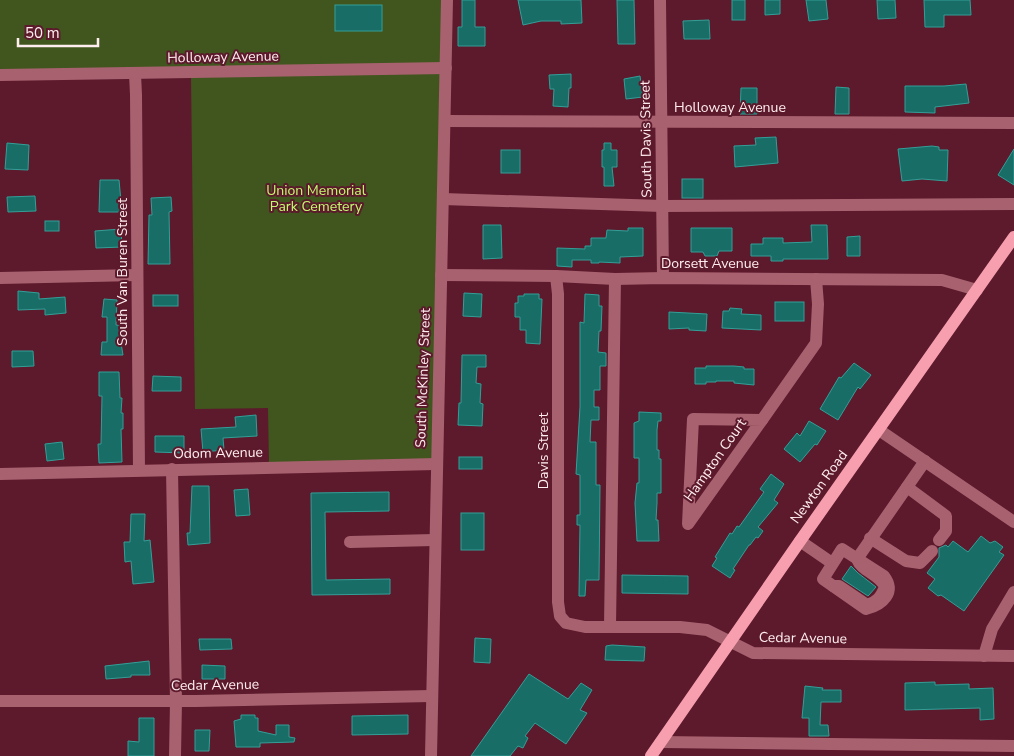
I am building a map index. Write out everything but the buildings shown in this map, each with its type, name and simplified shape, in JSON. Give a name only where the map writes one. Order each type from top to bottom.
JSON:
[{"type":"main road","name":"Newton Road","points":[[651,756],[727,648],[729,641],[1014,237]]},
{"type":"street","name":"South McKinley Street","points":[[431,756],[434,540],[447,0]]},
{"type":"street","name":"South Davis Street","points":[[660,0],[663,278]]},
{"type":"street","name":"Holloway Avenue","points":[[0,75],[446,68]]},
{"type":"street","name":"South Van Buren Street","points":[[135,74],[139,470]]},
{"type":"street","name":"Holloway Avenue","points":[[445,121],[1014,123]]},
{"type":"street","points":[[443,199],[662,206],[1014,204]]},
{"type":"street","points":[[0,278],[137,275]]},
{"type":"street","name":"Dorsett Avenue","points":[[441,275],[556,276],[615,279],[942,280],[977,290]]},
{"type":"street","name":"Davis Street","points":[[556,276],[558,294],[558,602],[560,616],[566,623]]},
{"type":"street","points":[[610,627],[615,279]]},
{"type":"street","name":"Hampton Court","points":[[762,420],[693,419],[688,524],[762,420],[816,343],[818,304],[816,279]]},
{"type":"street","points":[[879,430],[1014,522]]},
{"type":"street","points":[[857,559],[925,461]]},
{"type":"street","name":"Odom Avenue","points":[[0,474],[436,464]]},
{"type":"street","points":[[172,469],[176,701],[175,756]]},
{"type":"street","points":[[907,487],[946,516],[946,531],[939,540]]},
{"type":"street","points":[[870,538],[906,561],[920,563],[932,551]]},
{"type":"street","points":[[350,542],[434,540]]},
{"type":"street","points":[[800,541],[832,563]]},
{"type":"street","points":[[842,550],[857,559],[884,576],[889,585],[886,597],[877,606],[866,609],[823,579],[842,550]]},
{"type":"street","points":[[984,656],[992,629],[1014,592]]},
{"type":"street","name":"Cedar Avenue","points":[[566,623],[585,627],[680,627],[707,630],[753,653],[1014,656]]},
{"type":"street","name":"Cedar Avenue","points":[[0,702],[431,696]]},
{"type":"street","points":[[661,742],[1014,746]]},
{"type":"green space","points":[[0,0],[444,0],[443,64],[0,71]]},
{"type":"green space","name":"Union Memorial Park Cemetery","points":[[443,72],[433,461],[269,464],[268,408],[195,409],[191,76]]}]
